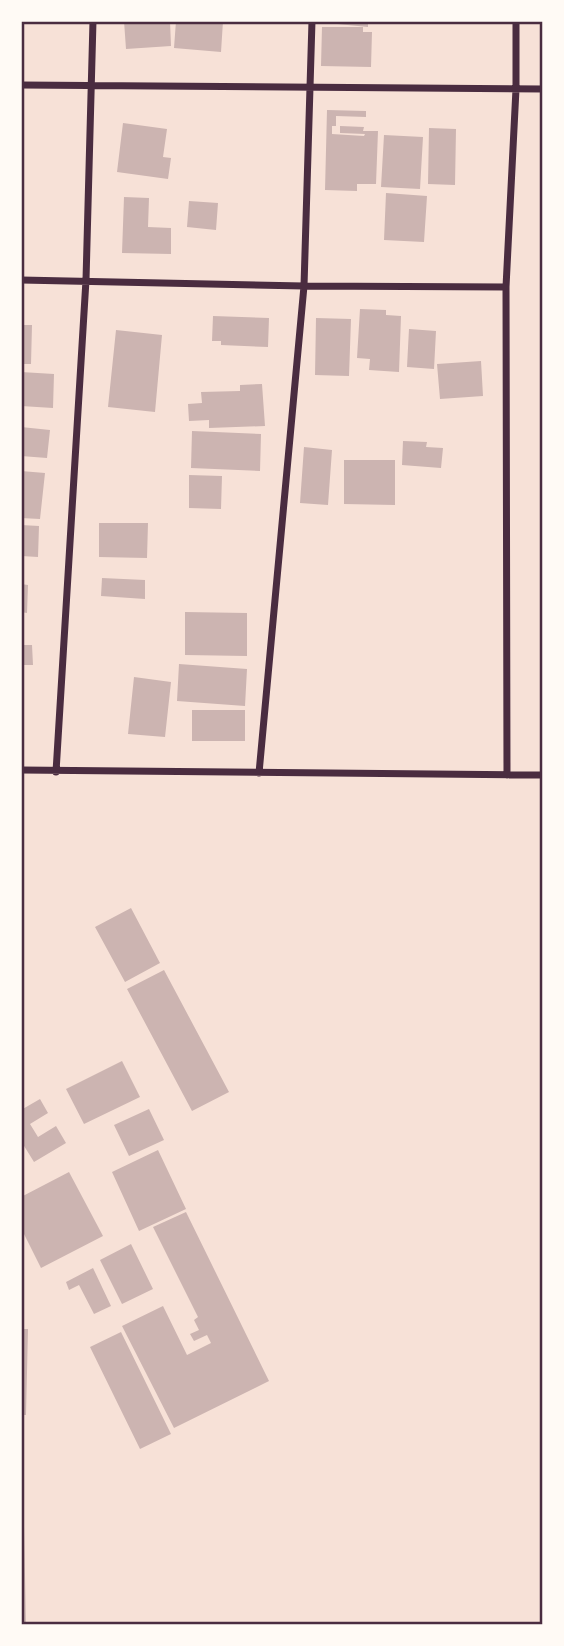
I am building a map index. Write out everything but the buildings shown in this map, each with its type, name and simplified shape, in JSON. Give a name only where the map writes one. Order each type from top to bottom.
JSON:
[{"type":"street","points":[[57,772],[86,280],[93,21]]},
{"type":"street","points":[[259,773],[304,286],[312,21]]},
{"type":"street","points":[[507,775],[506,287],[516,89],[516,21]]},
{"type":"street","points":[[21,85],[543,89]]},
{"type":"street","points":[[21,280],[506,287]]},
{"type":"street","points":[[21,770],[543,775]]}]
